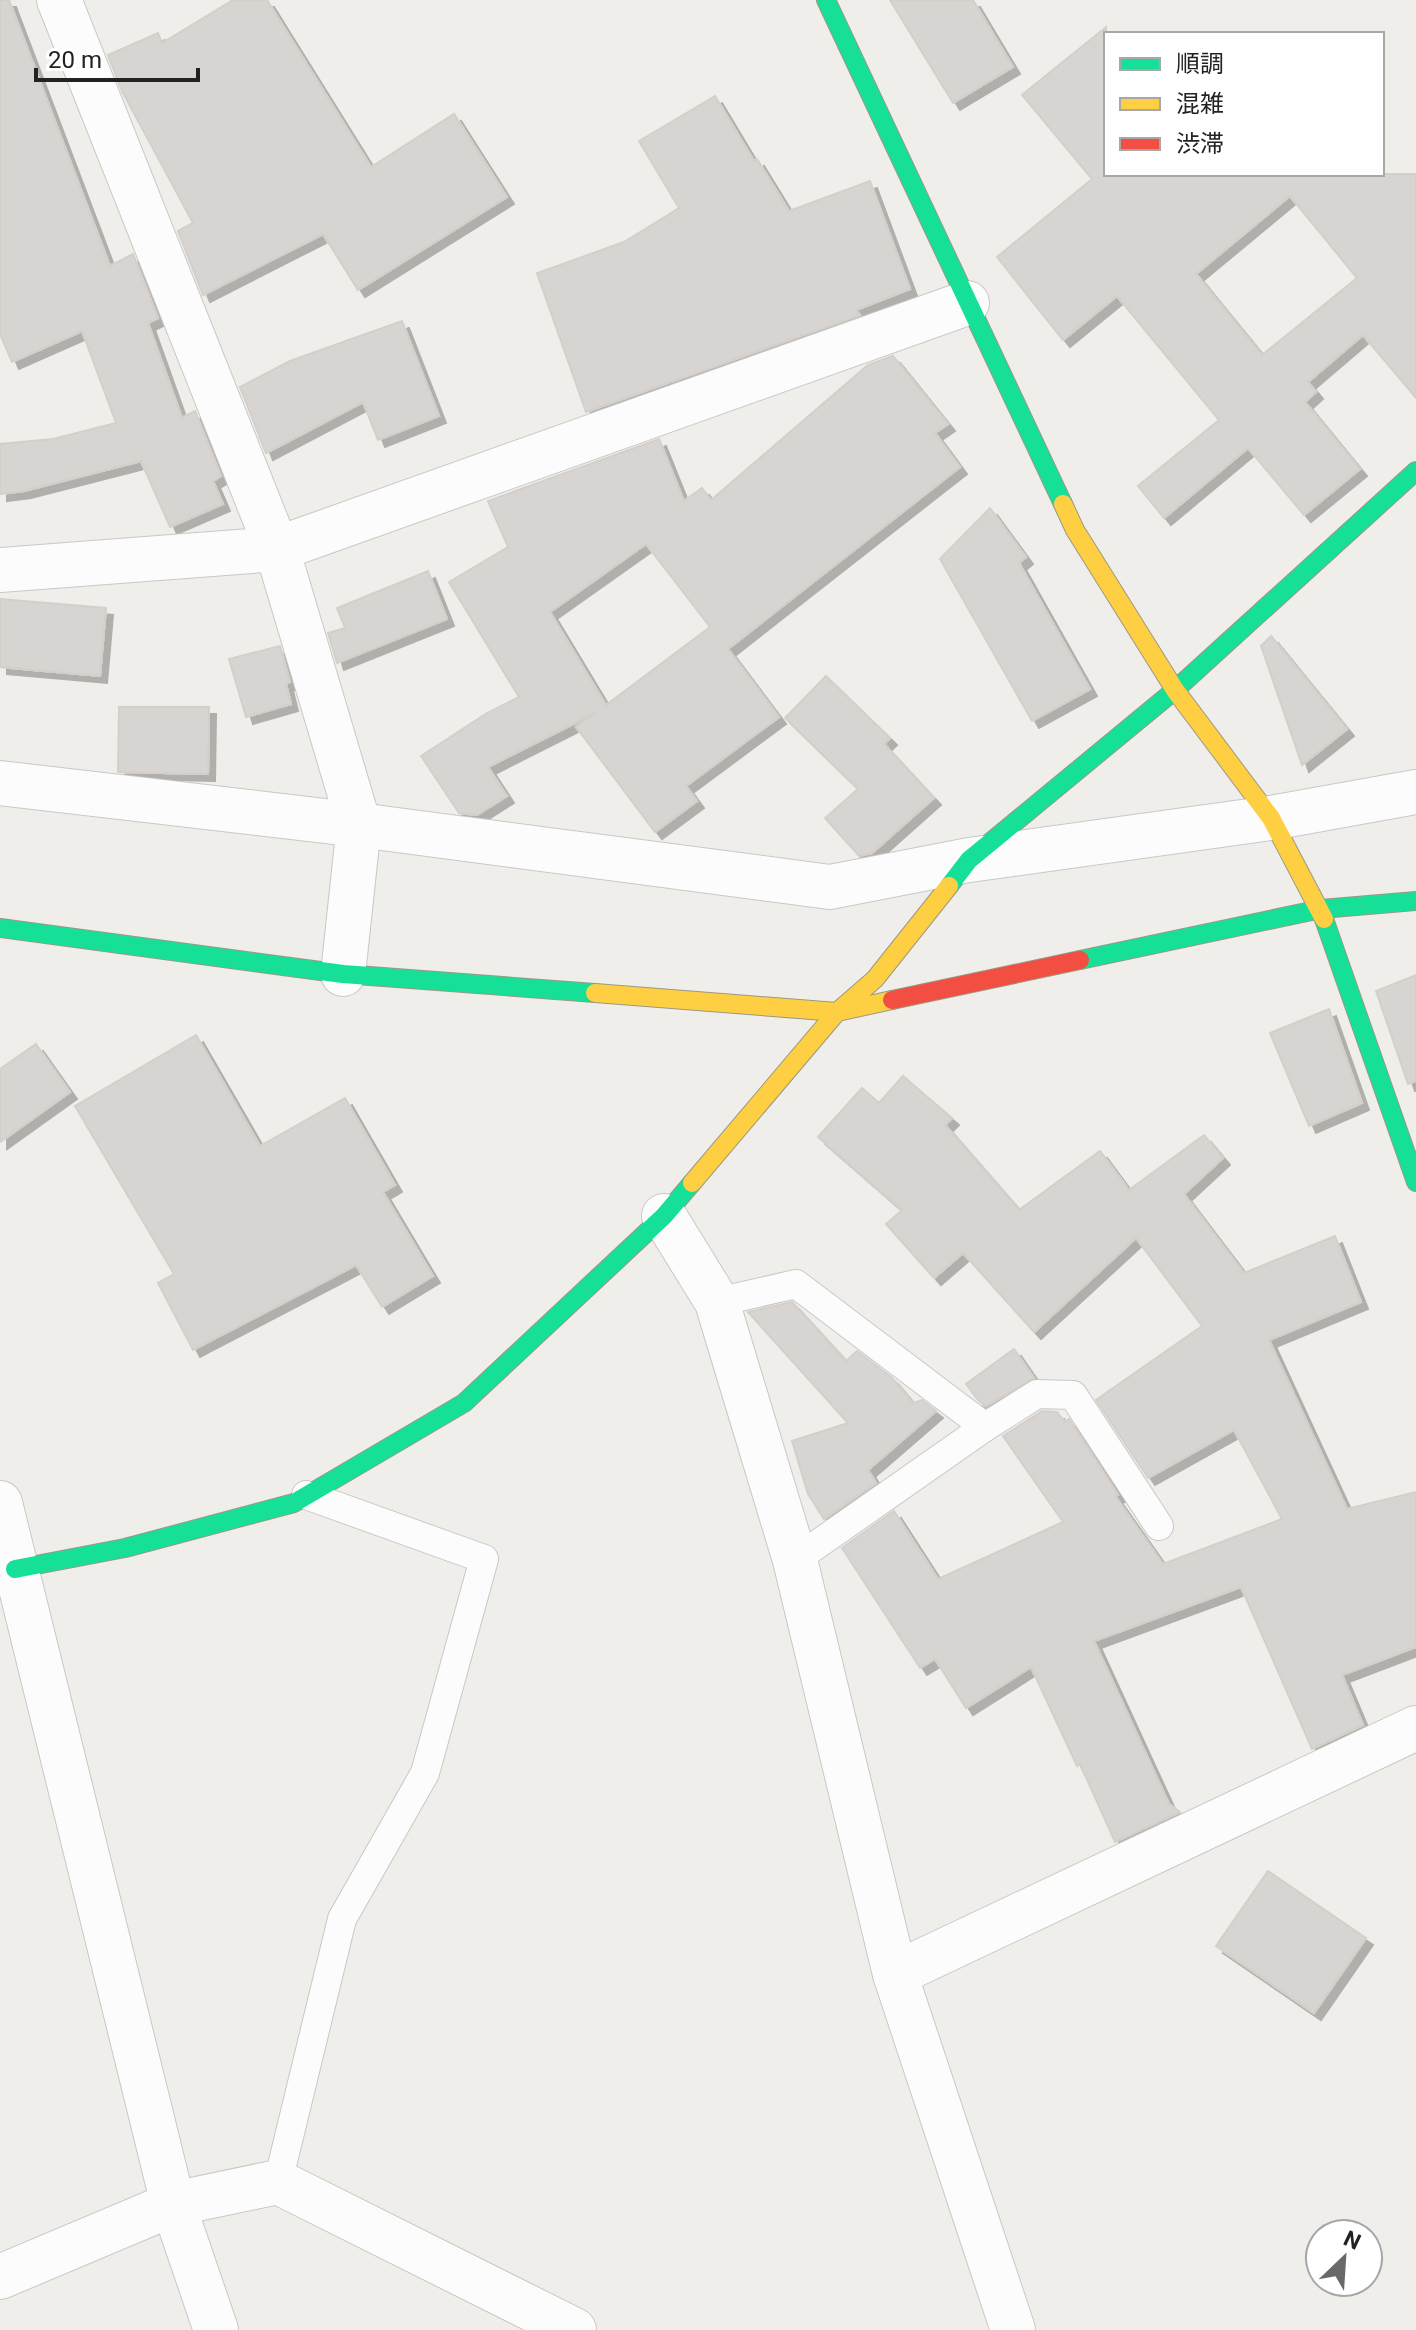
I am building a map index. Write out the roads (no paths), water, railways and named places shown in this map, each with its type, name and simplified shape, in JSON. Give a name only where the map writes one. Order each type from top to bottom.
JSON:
[{"type":"street","points":[[59,0],[277,549],[359,825],[343,974]]},
{"type":"street","points":[[829,1],[1075,530],[1175,690],[1271,818],[1321,909],[1416,1182]]},
{"type":"street","points":[[0,570],[277,549],[967,303]]},
{"type":"street","points":[[8,1570],[125,1548],[294,1503],[464,1403],[664,1216],[837,1012],[875,979],[969,860],[1175,690],[1416,471]]},
{"type":"street","points":[[0,783],[359,825],[830,887],[969,860],[1271,818],[1416,792]]},
{"type":"street","points":[[0,928],[343,974],[837,1012],[1321,909],[1416,901]]},
{"type":"street","points":[[664,1216],[717,1302],[795,1560],[895,1974],[1013,2330]]},
{"type":"street","points":[[0,1503],[8,1570],[173,2204],[216,2330]]},
{"type":"street","points":[[895,1974],[1416,1728]]},
{"type":"street","points":[[0,2277],[173,2204],[278,2182],[574,2330]]},
{"type":"lane","points":[[717,1302],[796,1284],[985,1427]]},
{"type":"lane","points":[[795,1560],[1037,1394],[1073,1395],[1159,1526]]},
{"type":"lane","points":[[278,2182],[342,1919],[425,1773],[484,1559],[306,1495]]}]
